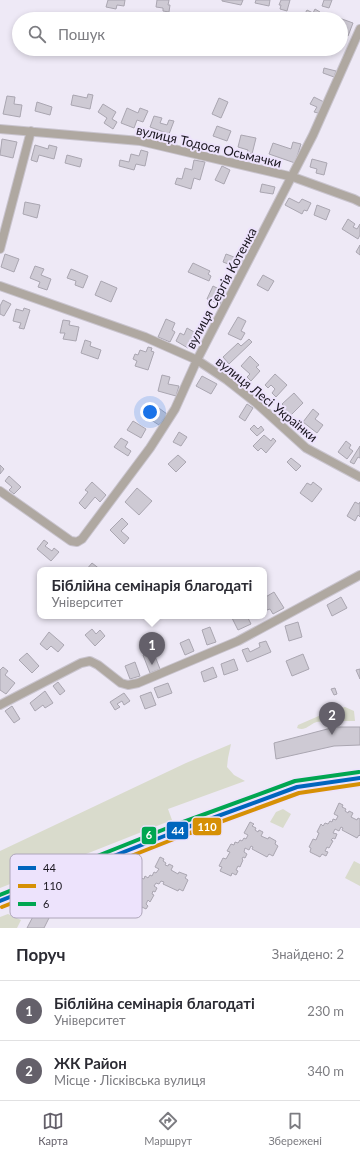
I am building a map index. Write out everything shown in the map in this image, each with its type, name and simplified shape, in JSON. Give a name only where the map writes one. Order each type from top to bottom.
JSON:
[{"type":"street","name":"вулиця Сергія Котенка","points":[[0,491],[72,541],[77,542],[82,539],[150,448],[175,409],[197,360],[292,177],[328,103],[360,29]]},
{"type":"street","name":"вулиця Тодося Осьмачки","points":[[0,129],[140,141],[292,177],[360,202]]},
{"type":"street","points":[[0,249],[31,131]]},
{"type":"street","name":"вулиця Лесі Українки","points":[[0,286],[145,337],[197,360],[228,380],[306,448],[360,477]]},
{"type":"street","points":[[0,704],[81,663],[90,661],[98,665],[121,683],[128,685],[138,683],[238,641],[360,575]]},
{"type":"street","points":[[119,854],[297,787],[360,778]]},
{"type":"street","points":[[0,901],[10,897]]},
{"type":"shaded area","points":[[345,707],[354,711],[355,721],[342,721],[338,709]]},
{"type":"shaded area","points":[[321,715],[339,715],[341,721],[320,722],[314,723],[304,729],[297,728],[298,725]]},
{"type":"shaded area","points":[[231,744],[227,767],[234,775],[245,781],[168,809],[172,820],[86,854],[10,854],[10,884],[0,888],[0,851],[186,763]]},
{"type":"shaded area","points":[[283,809],[291,814],[283,828],[270,822],[276,812]]},
{"type":"shaded area","points":[[354,861],[360,864],[360,886],[345,878]]},
{"type":"shaded area","points":[[8,914],[10,915],[10,918],[21,920],[17,928],[0,928],[0,917]]},
{"type":"building","points":[[108,0],[125,0],[124,6],[117,5],[116,9],[106,7]]},
{"type":"building","points":[[157,0],[169,0],[169,12],[163,11],[163,8],[156,7]]},
{"type":"building","points":[[222,0],[243,0],[241,5]]},
{"type":"building","points":[[256,0],[270,0],[269,6],[255,3]]},
{"type":"building","points":[[281,0],[290,0],[287,11],[280,9],[281,5],[279,5]]},
{"type":"building","points":[[324,0],[332,0],[329,8],[322,6]]},
{"type":"building","points":[[348,21],[353,23],[348,36]]},
{"type":"building","points":[[324,68],[336,71],[334,77],[323,73]]},
{"type":"building","points":[[88,94],[93,95],[90,109],[71,105],[73,95],[87,98]]},
{"type":"building","points":[[7,96],[15,97],[14,104],[22,105],[20,117],[3,114]]},
{"type":"building","points":[[314,97],[324,102],[318,113],[314,112],[317,107],[310,104]]},
{"type":"building","points":[[219,98],[228,102],[221,118],[212,114]]},
{"type":"building","points":[[37,102],[52,107],[50,115],[35,111]]},
{"type":"building","points":[[103,104],[116,112],[112,119],[117,122],[113,129],[104,123],[107,118],[98,112]]},
{"type":"building","points":[[127,108],[138,113],[140,108],[148,111],[143,122],[137,120],[134,128],[121,123]]},
{"type":"building","points":[[154,116],[162,118],[160,123],[167,125],[169,120],[174,121],[169,134],[150,127]]},
{"type":"building","points":[[217,126],[231,131],[227,141],[213,136]]},
{"type":"building","points":[[241,135],[256,138],[252,154],[247,153],[248,150],[238,147]]},
{"type":"building","points":[[2,139],[17,142],[13,158],[0,155]]},
{"type":"building","points":[[293,142],[301,144],[295,163],[269,154],[273,143],[291,149]]},
{"type":"building","points":[[35,145],[48,149],[49,145],[57,147],[54,159],[39,155],[37,162],[31,160]]},
{"type":"building","points":[[141,150],[148,152],[145,166],[136,164],[134,170],[119,166],[120,160],[129,162],[131,154],[139,156]]},
{"type":"building","points":[[67,155],[82,159],[80,167],[65,163]]},
{"type":"building","points":[[312,159],[327,163],[324,175],[316,173],[317,169],[310,167]]},
{"type":"building","points":[[194,160],[205,162],[200,180],[194,178],[191,189],[175,184],[177,178],[182,179],[185,168],[192,170]]},
{"type":"building","points":[[222,166],[230,170],[224,184],[215,180]]},
{"type":"building","points":[[262,184],[275,187],[273,194],[260,192]]},
{"type":"building","points":[[289,198],[299,203],[302,199],[311,203],[307,211],[304,210],[302,214],[285,205]]},
{"type":"building","points":[[25,202],[40,205],[37,218],[23,214]]},
{"type":"building","points":[[317,205],[330,210],[326,220],[314,215]]},
{"type":"building","points":[[348,219],[355,224],[353,227],[357,229],[360,224],[360,235],[358,239],[342,229]]},
{"type":"building","points":[[360,245],[360,255],[356,252]]},
{"type":"building","points":[[5,254],[19,259],[14,272],[1,267]]},
{"type":"building","points":[[226,254],[242,260],[239,268],[223,262]]},
{"type":"building","points":[[193,263],[210,271],[208,274],[211,276],[209,281],[188,272]]},
{"type":"building","points":[[35,266],[44,269],[41,275],[51,279],[47,290],[38,287],[40,282],[30,278]]},
{"type":"building","points":[[71,269],[88,276],[83,288],[75,285],[76,281],[67,278]]},
{"type":"building","points":[[263,275],[274,281],[268,291],[257,285]]},
{"type":"building","points":[[101,281],[117,288],[111,302],[95,295]]},
{"type":"building","points":[[213,286],[225,292],[220,304],[207,299]]},
{"type":"building","points":[[3,300],[11,304],[4,316],[0,314],[0,306]]},
{"type":"building","points":[[24,308],[30,310],[24,329],[19,328],[21,323],[13,321],[16,309],[23,311]]},
{"type":"building","points":[[238,317],[246,321],[241,331],[245,333],[241,340],[228,334]]},
{"type":"building","points":[[166,319],[175,323],[172,330],[175,332],[170,342],[158,337]]},
{"type":"building","points":[[63,320],[70,321],[69,325],[79,327],[76,341],[63,339],[65,333],[60,333]]},
{"type":"building","points":[[187,328],[201,336],[195,347],[190,344],[188,348],[176,341],[180,333],[184,335]]},
{"type":"building","points":[[249,339],[252,342],[229,364],[223,357],[238,343],[241,346]]},
{"type":"building","points":[[85,340],[91,342],[90,346],[101,350],[98,359],[81,353]]},
{"type":"building","points":[[148,347],[152,348],[151,351],[154,352],[148,370],[135,366],[137,361],[133,359],[135,354],[138,355],[140,350],[146,352]]},
{"type":"building","points":[[250,356],[259,365],[256,367],[260,371],[251,381],[247,377],[250,374],[241,366]]},
{"type":"building","points":[[275,374],[287,385],[276,397],[272,393],[275,389],[271,385],[268,388],[265,385]]},
{"type":"building","points":[[162,375],[170,377],[168,384],[179,386],[176,396],[158,391]]},
{"type":"building","points":[[202,376],[217,384],[211,394],[196,386]]},
{"type":"building","points":[[294,393],[303,403],[289,417],[282,410],[285,407],[282,404]]},
{"type":"building","points":[[247,404],[253,408],[245,421],[239,417]]},
{"type":"building","points":[[156,406],[167,414],[159,425],[148,418]]},
{"type":"building","points":[[313,409],[319,414],[315,419],[323,425],[317,433],[303,422]]},
{"type":"building","points":[[133,421],[146,429],[141,438],[127,430]]},
{"type":"building","points":[[254,425],[258,429],[261,426],[264,430],[257,436],[250,429]]},
{"type":"building","points":[[179,432],[187,437],[181,446],[173,442]]},
{"type":"building","points":[[264,435],[271,441],[273,438],[276,441],[266,453],[261,448],[258,451],[253,446]]},
{"type":"building","points":[[121,438],[128,442],[125,447],[131,451],[128,456],[114,447]]},
{"type":"building","points":[[346,441],[351,445],[349,448],[353,451],[347,459],[338,452]]},
{"type":"building","points":[[360,446],[360,458],[358,457],[354,464],[350,462]]},
{"type":"building","points":[[178,455],[186,462],[176,472],[168,464]]},
{"type":"building","points":[[291,458],[301,466],[296,471],[287,462]]},
{"type":"building","points":[[0,465],[4,469],[0,474]]},
{"type":"building","points":[[9,476],[21,487],[14,494],[9,490],[12,487],[5,481]]},
{"type":"building","points":[[92,482],[106,495],[100,502],[95,497],[85,509],[79,503],[88,492],[85,490]]},
{"type":"building","points":[[313,482],[322,489],[312,502],[300,493],[307,483],[311,485]]},
{"type":"building","points":[[137,488],[152,501],[139,515],[125,502]]},
{"type":"building","points":[[355,502],[359,504],[360,502],[360,517],[358,515],[355,521],[347,516]]},
{"type":"building","points":[[122,518],[128,524],[121,531],[129,538],[124,544],[110,530]]},
{"type":"building","points":[[44,540],[48,543],[45,546],[52,551],[54,548],[59,552],[51,561],[37,549]]},
{"type":"building","points":[[92,563],[97,567],[89,567]]},
{"type":"building","points":[[274,592],[284,608],[273,614],[270,609],[267,610],[267,596]]},
{"type":"building","points":[[341,597],[347,608],[332,616],[327,605]]},
{"type":"building","points":[[232,619],[248,619],[251,624],[238,630]]},
{"type":"building","points":[[298,622],[302,637],[289,641],[285,626]]},
{"type":"building","points":[[210,627],[216,642],[207,645],[202,630]]},
{"type":"building","points":[[92,629],[96,634],[100,630],[105,636],[95,646],[85,635]]},
{"type":"building","points":[[49,632],[64,645],[58,652],[51,646],[47,650],[40,644]]},
{"type":"building","points":[[189,639],[194,651],[185,655],[180,643]]},
{"type":"building","points":[[266,641],[271,652],[247,662],[242,650],[248,648],[250,652],[260,647],[259,643]]},
{"type":"building","points":[[153,651],[160,669],[150,673],[143,655]]},
{"type":"building","points":[[27,653],[39,666],[32,673],[19,660]]},
{"type":"building","points":[[303,654],[309,669],[292,676],[286,661]]},
{"type":"building","points":[[234,659],[238,670],[224,675],[221,664]]},
{"type":"building","points":[[135,662],[140,676],[130,679],[125,666]]},
{"type":"building","points":[[3,667],[8,671],[5,675],[15,683],[6,694],[0,690],[0,670]]},
{"type":"building","points":[[213,667],[217,677],[204,682],[201,672]]},
{"type":"building","points":[[360,669],[360,679],[356,670]]},
{"type":"building","points":[[58,682],[65,691],[60,695],[53,686]]},
{"type":"building","points":[[168,683],[172,693],[158,698],[154,688]]},
{"type":"building","points":[[335,688],[337,694],[334,695],[331,689]]},
{"type":"building","points":[[45,691],[53,703],[45,708],[43,705],[35,711],[30,703]]},
{"type":"building","points":[[151,692],[156,705],[145,709],[140,696]]},
{"type":"building","points":[[124,693],[130,701],[124,705],[122,701],[117,704],[120,707],[115,710],[110,702]]},
{"type":"building","points":[[12,706],[20,719],[14,723],[5,711]]},
{"type":"building","points":[[335,727],[360,727],[360,745],[334,746],[276,759],[274,743]]},
{"type":"building","points":[[339,803],[346,809],[345,811],[348,813],[349,811],[353,813],[351,817],[357,820],[358,818],[360,819],[360,836],[359,835],[357,838],[342,830],[343,828],[341,827],[339,831],[335,829],[333,833],[337,834],[335,839],[333,838],[331,840],[333,841],[329,848],[327,847],[325,851],[328,852],[326,856],[322,854],[320,857],[310,852],[311,848],[309,847],[313,839],[316,840],[319,833],[317,832],[321,824],[323,826],[325,823],[328,824],[330,821],[332,822],[333,819],[336,820],[338,816],[334,814]]},
{"type":"building","points":[[250,822],[254,824],[252,826],[256,828],[255,830],[258,832],[259,830],[263,832],[261,836],[268,839],[269,837],[276,841],[275,844],[278,846],[273,856],[269,854],[267,857],[252,849],[253,847],[251,846],[249,850],[245,848],[244,852],[247,854],[245,858],[243,857],[240,867],[238,866],[236,875],[232,873],[231,876],[220,871],[222,867],[219,866],[223,858],[226,859],[230,852],[227,851],[231,844],[234,845],[235,842],[238,843],[244,838],[246,839],[248,835],[244,833]]},
{"type":"building","points":[[160,857],[164,859],[163,861],[166,863],[165,865],[168,866],[169,864],[173,866],[171,870],[178,874],[179,872],[187,875],[185,878],[188,880],[183,891],[179,889],[178,891],[163,884],[164,882],[161,881],[159,884],[156,883],[154,886],[157,888],[155,892],[153,891],[152,894],[154,895],[150,902],[148,900],[146,904],[148,906],[146,909],[142,907],[142,878],[144,879],[145,876],[148,878],[150,875],[152,876],[154,872],[156,873],[159,869],[155,867]]},
{"type":"building","points":[[32,918],[49,918],[44,928],[27,928]]},
{"type":"transit line","name":"6","points":[[102,854],[175,825],[295,781],[359,772]]},
{"type":"transit line","name":"44","points":[[119,854],[297,787],[360,778]]},
{"type":"transit line","name":"110","points":[[136,854],[299,793],[360,784]]},
{"type":"transit line","name":"6","points":[[0,895],[10,891]]},
{"type":"transit line","name":"44","points":[[0,901],[10,897]]},
{"type":"transit line","name":"110","points":[[2,907],[10,904]]},
{"type":"place","name":"Біблійна семінарія благодаті","points":[[152,665]]},
{"type":"place","name":"ЖК Район","points":[[332,735]]}]
